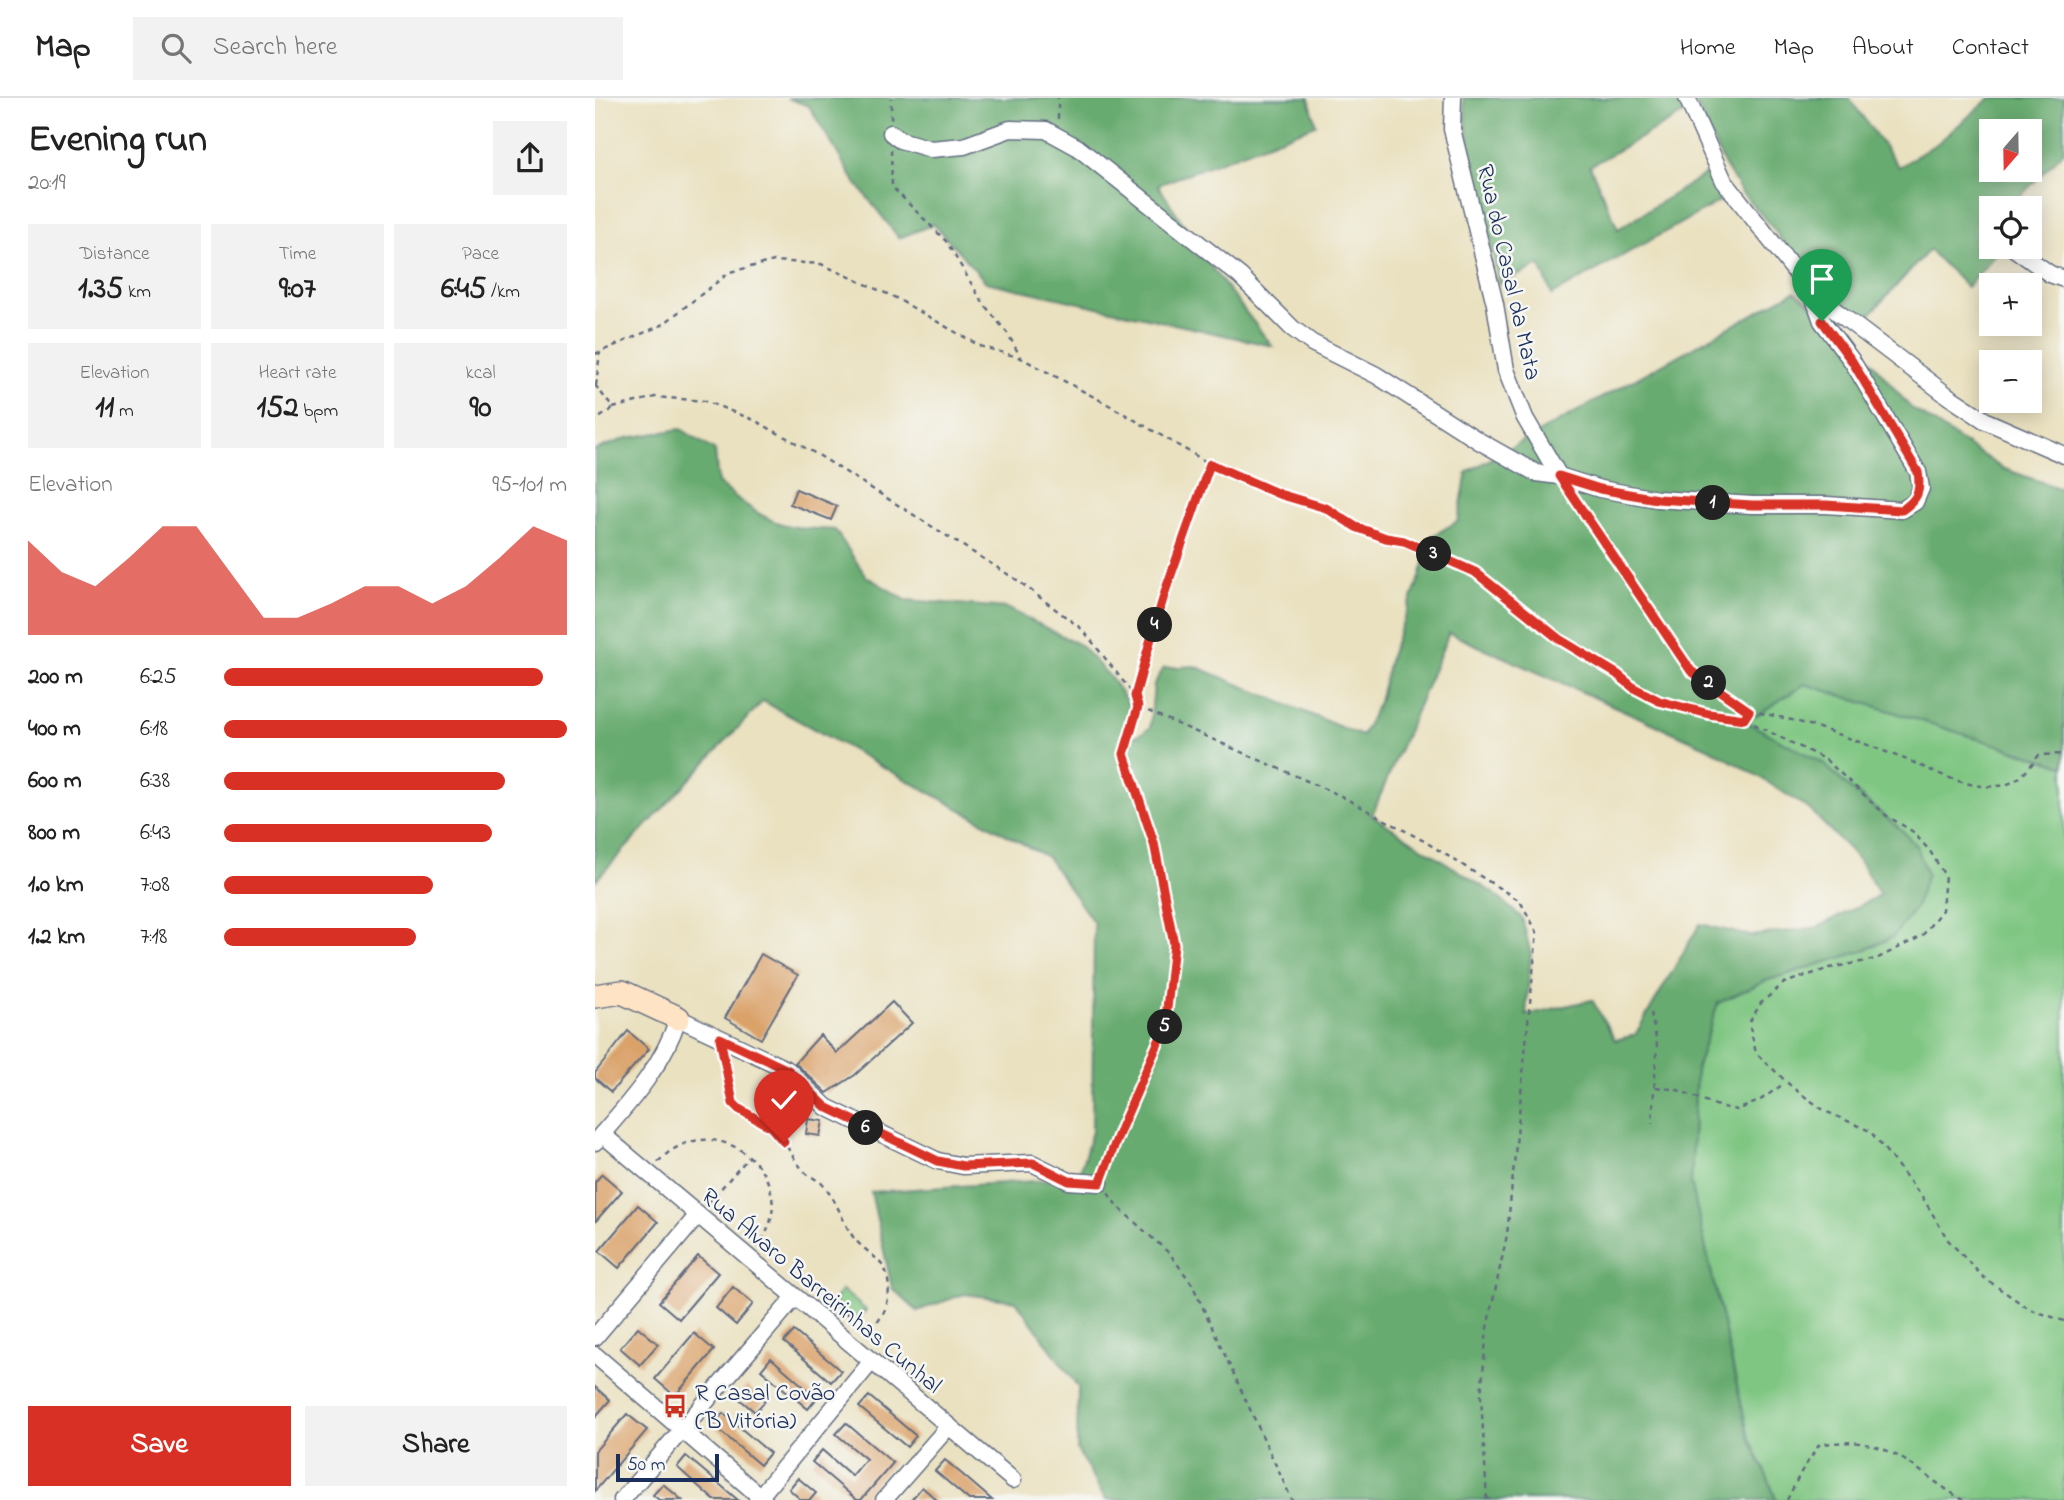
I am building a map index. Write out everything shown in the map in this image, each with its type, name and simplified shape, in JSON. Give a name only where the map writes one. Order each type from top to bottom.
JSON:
[{"type":"street","name":"Rua do Casal da Mata","points":[[1453,98],[1452,129],[1492,290],[1506,370],[1525,418],[1559,476]]},
{"type":"street","points":[[1687,98],[1724,181],[1812,293],[1948,396],[1986,421],[2064,456]]},
{"type":"street","points":[[891,133],[900,140],[931,149],[964,146],[1010,129],[1046,130],[1077,147],[1240,276],[1292,328],[1312,343],[1375,376],[1536,473],[1559,476],[1600,489],[1657,499],[1902,510],[1915,502],[1920,488],[1918,472],[1852,361],[1822,321],[1812,293]]},
{"type":"street","points":[[2029,259],[2050,274],[2064,279]]},
{"type":"street","points":[[595,996],[622,992],[788,1070],[826,1107],[938,1161],[963,1166],[1033,1163],[1069,1181],[1100,1183]]},
{"type":"street","points":[[599,1138],[631,1101],[661,1059],[678,1018]]},
{"type":"street","name":"Rua Álvaro Barreirinhas Cunhal","points":[[599,1138],[648,1173],[1013,1480]]},
{"type":"street","points":[[595,1337],[698,1215]]},
{"type":"street","points":[[622,1500],[798,1299]]},
{"type":"street","points":[[595,1354],[760,1499],[872,1362]]},
{"type":"street","points":[[884,1500],[949,1426]]},
{"type":"path","points":[[891,98],[892,187],[946,241],[983,303],[1008,334],[1021,358]]},
{"type":"path","points":[[1057,136],[1058,98]]},
{"type":"path","points":[[595,354],[661,325],[730,272],[774,261],[821,264],[894,297],[980,346],[1021,358],[1210,464],[1279,494],[1326,508],[1356,527],[1386,538],[1404,541],[1475,572],[1559,639],[1617,674],[1634,688],[1659,701],[1709,714],[1744,719],[1826,760],[1887,816],[1912,831],[1930,851],[1945,876],[1942,910],[1922,936],[1876,959],[1829,968],[1784,984],[1761,1003],[1749,1023],[1756,1053],[1786,1082],[1825,1111],[1870,1131],[1923,1198],[1948,1240],[1983,1277],[2029,1309],[2064,1321]]},
{"type":"path","points":[[600,352],[596,385],[613,408]]},
{"type":"path","points":[[595,421],[613,408],[655,397],[705,401],[765,426],[820,456],[1017,580],[1083,630],[1135,696],[1138,707],[1124,754],[1154,843],[1174,944],[1165,1027],[1100,1183],[1117,1206],[1170,1254],[1192,1284],[1292,1500]]},
{"type":"path","points":[[1135,696],[1166,589],[1210,464]]},
{"type":"path","points":[[1559,476],[1691,671],[1749,711],[1773,715],[1849,738],[1972,784],[1998,786],[2019,780],[2039,755],[2064,754]]},
{"type":"path","points":[[1138,707],[1339,795],[1424,841],[1520,901],[1538,932],[1507,1235],[1487,1328],[1481,1396],[1487,1500]]},
{"type":"path","points":[[1744,719],[1749,711]]},
{"type":"path","points":[[1651,1013],[1657,1045],[1652,1124]]},
{"type":"path","points":[[720,1038],[733,1103],[771,1127],[805,1173],[820,1181],[833,1198],[846,1228],[857,1243],[884,1268],[888,1283],[884,1314],[874,1326],[867,1329],[813,1286],[798,1299]]},
{"type":"path","points":[[1656,1087],[1678,1090],[1718,1106],[1737,1110],[1759,1101],[1786,1082]]},
{"type":"path","points":[[648,1173],[673,1149],[695,1141],[730,1144],[750,1156],[765,1174],[772,1208],[767,1231],[748,1257]]},
{"type":"path","points":[[698,1215],[750,1156]]},
{"type":"path","points":[[1787,1500],[1819,1445],[1837,1442],[1869,1444],[1907,1460],[1963,1500]]},
{"type":"green space","points":[[787,98],[1309,98],[1316,125],[1158,185],[1214,271],[1272,346],[986,282],[934,224],[899,238],[853,179],[809,106]]},
{"type":"green space","points":[[1463,98],[1681,98],[1685,113],[1590,166],[1618,229],[1712,170],[1731,195],[1552,295],[1540,265],[1499,284],[1467,130]]},
{"type":"green space","points":[[1693,98],[1849,98],[1899,167],[1939,142],[1990,98],[2064,98],[2064,151],[2042,174],[2042,119],[1979,119],[1979,182],[2034,182],[2021,196],[1979,196],[1979,259],[1992,259],[1967,287],[1929,250],[1864,321],[1806,272],[1742,193],[1725,166]]},
{"type":"green space","points":[[1795,291],[1845,330],[1910,407],[2002,468],[2064,490],[2064,766],[1805,684],[1746,722],[1823,763],[1903,831],[1917,847],[1927,875],[1915,908],[1893,937],[1862,951],[1765,981],[1718,1003],[1696,1070],[1691,1183],[1748,1434],[1776,1500],[1106,1500],[1077,1450],[1078,1387],[1016,1301],[964,1294],[917,1311],[892,1288],[871,1192],[1078,1178],[1092,1131],[1094,923],[1047,857],[763,701],[595,881],[595,450],[627,438],[681,429],[715,451],[718,483],[743,503],[770,520],[780,523],[801,528],[835,530],[866,576],[906,600],[1007,608],[1080,645],[1111,678],[1128,703],[1125,736],[1136,736],[1150,728],[1154,684],[1164,668],[1195,666],[1362,736],[1379,702],[1390,656],[1420,577],[1431,537],[1458,521],[1467,472]],"holes":[[[1449,633],[1706,747],[1809,809],[1858,859],[1880,895],[1818,927],[1751,936],[1700,924],[1635,1035],[1615,1040],[1592,1000],[1526,1015],[1531,954],[1522,918],[1493,893],[1372,815]]]},
{"type":"green space","points":[[1805,684],[2064,766],[2064,1500],[1776,1500],[1748,1434],[1691,1183],[1696,1070],[1717,1003],[1765,981],[1862,951],[1893,937],[1915,908],[1846,785],[1823,763],[1745,722]]},
{"type":"green space","points":[[842,1290],[866,1310],[856,1321],[833,1301]]},
{"type":"building","points":[[796,489],[837,506],[831,520],[790,504]]},
{"type":"building","points":[[761,954],[798,975],[761,1039],[725,1018]]},
{"type":"building","points":[[892,1002],[912,1023],[855,1075],[827,1093],[795,1063],[820,1035],[837,1053]]},
{"type":"building","points":[[628,1031],[649,1049],[611,1092],[595,1078],[595,1073]]},
{"type":"building","points":[[791,1088],[810,1106],[802,1113],[784,1095]]},
{"type":"building","points":[[808,1119],[823,1121],[820,1136],[806,1134]]},
{"type":"building","points":[[602,1174],[622,1191],[595,1222],[595,1182]]},
{"type":"building","points":[[638,1205],[658,1222],[619,1268],[599,1251]]},
{"type":"building","points":[[698,1256],[718,1273],[679,1319],[659,1302]]},
{"type":"building","points":[[733,1287],[753,1304],[736,1325],[716,1308]]},
{"type":"building","points":[[638,1327],[658,1344],[640,1365],[620,1348]]},
{"type":"building","points":[[794,1331],[841,1371],[831,1382],[784,1342]]},
{"type":"building","points":[[694,1333],[714,1350],[675,1396],[655,1379]]},
{"type":"building","points":[[771,1358],[817,1398],[808,1409],[761,1370]]},
{"type":"building","points":[[747,1386],[765,1401],[755,1412],[737,1397]]},
{"type":"building","points":[[595,1387],[610,1400],[595,1417]]},
{"type":"building","points":[[869,1396],[916,1436],[907,1447],[859,1407]]},
{"type":"building","points":[[723,1413],[770,1453],[760,1465],[713,1425]]},
{"type":"building","points":[[627,1414],[647,1430],[595,1491],[595,1451]]},
{"type":"building","points":[[846,1423],[893,1463],[861,1500],[857,1500],[812,1462],[822,1450],[852,1476],[866,1459],[836,1434]]},
{"type":"building","points":[[686,1456],[738,1500],[714,1500],[677,1467]]},
{"type":"building","points":[[945,1460],[992,1500],[969,1500],[935,1471]]},
{"type":"building","points":[[798,1478],[816,1493],[810,1500],[801,1500],[789,1489]]},
{"type":"building","points":[[663,1484],[682,1500],[659,1500],[653,1495]]},
{"type":"building","points":[[922,1487],[937,1500],[911,1500]]},
{"type":"place","name":"R Casal Covão (B Vitória)","points":[[675,1406]]},
{"type":"route","points":[[784,1142],[771,1127],[733,1103],[720,1038],[788,1070],[826,1107],[938,1161],[963,1166],[1033,1163],[1069,1181],[1100,1183],[1165,1027],[1174,944],[1154,843],[1124,754],[1138,707],[1135,696],[1150,642],[1210,464],[1279,494],[1326,508],[1356,527],[1386,538],[1404,541],[1475,572],[1559,639],[1617,674],[1634,688],[1659,701],[1709,714],[1744,719],[1749,711],[1691,671],[1559,476],[1600,489],[1657,499],[1902,510],[1915,502],[1920,488],[1918,472],[1852,361],[1822,321]]}]
